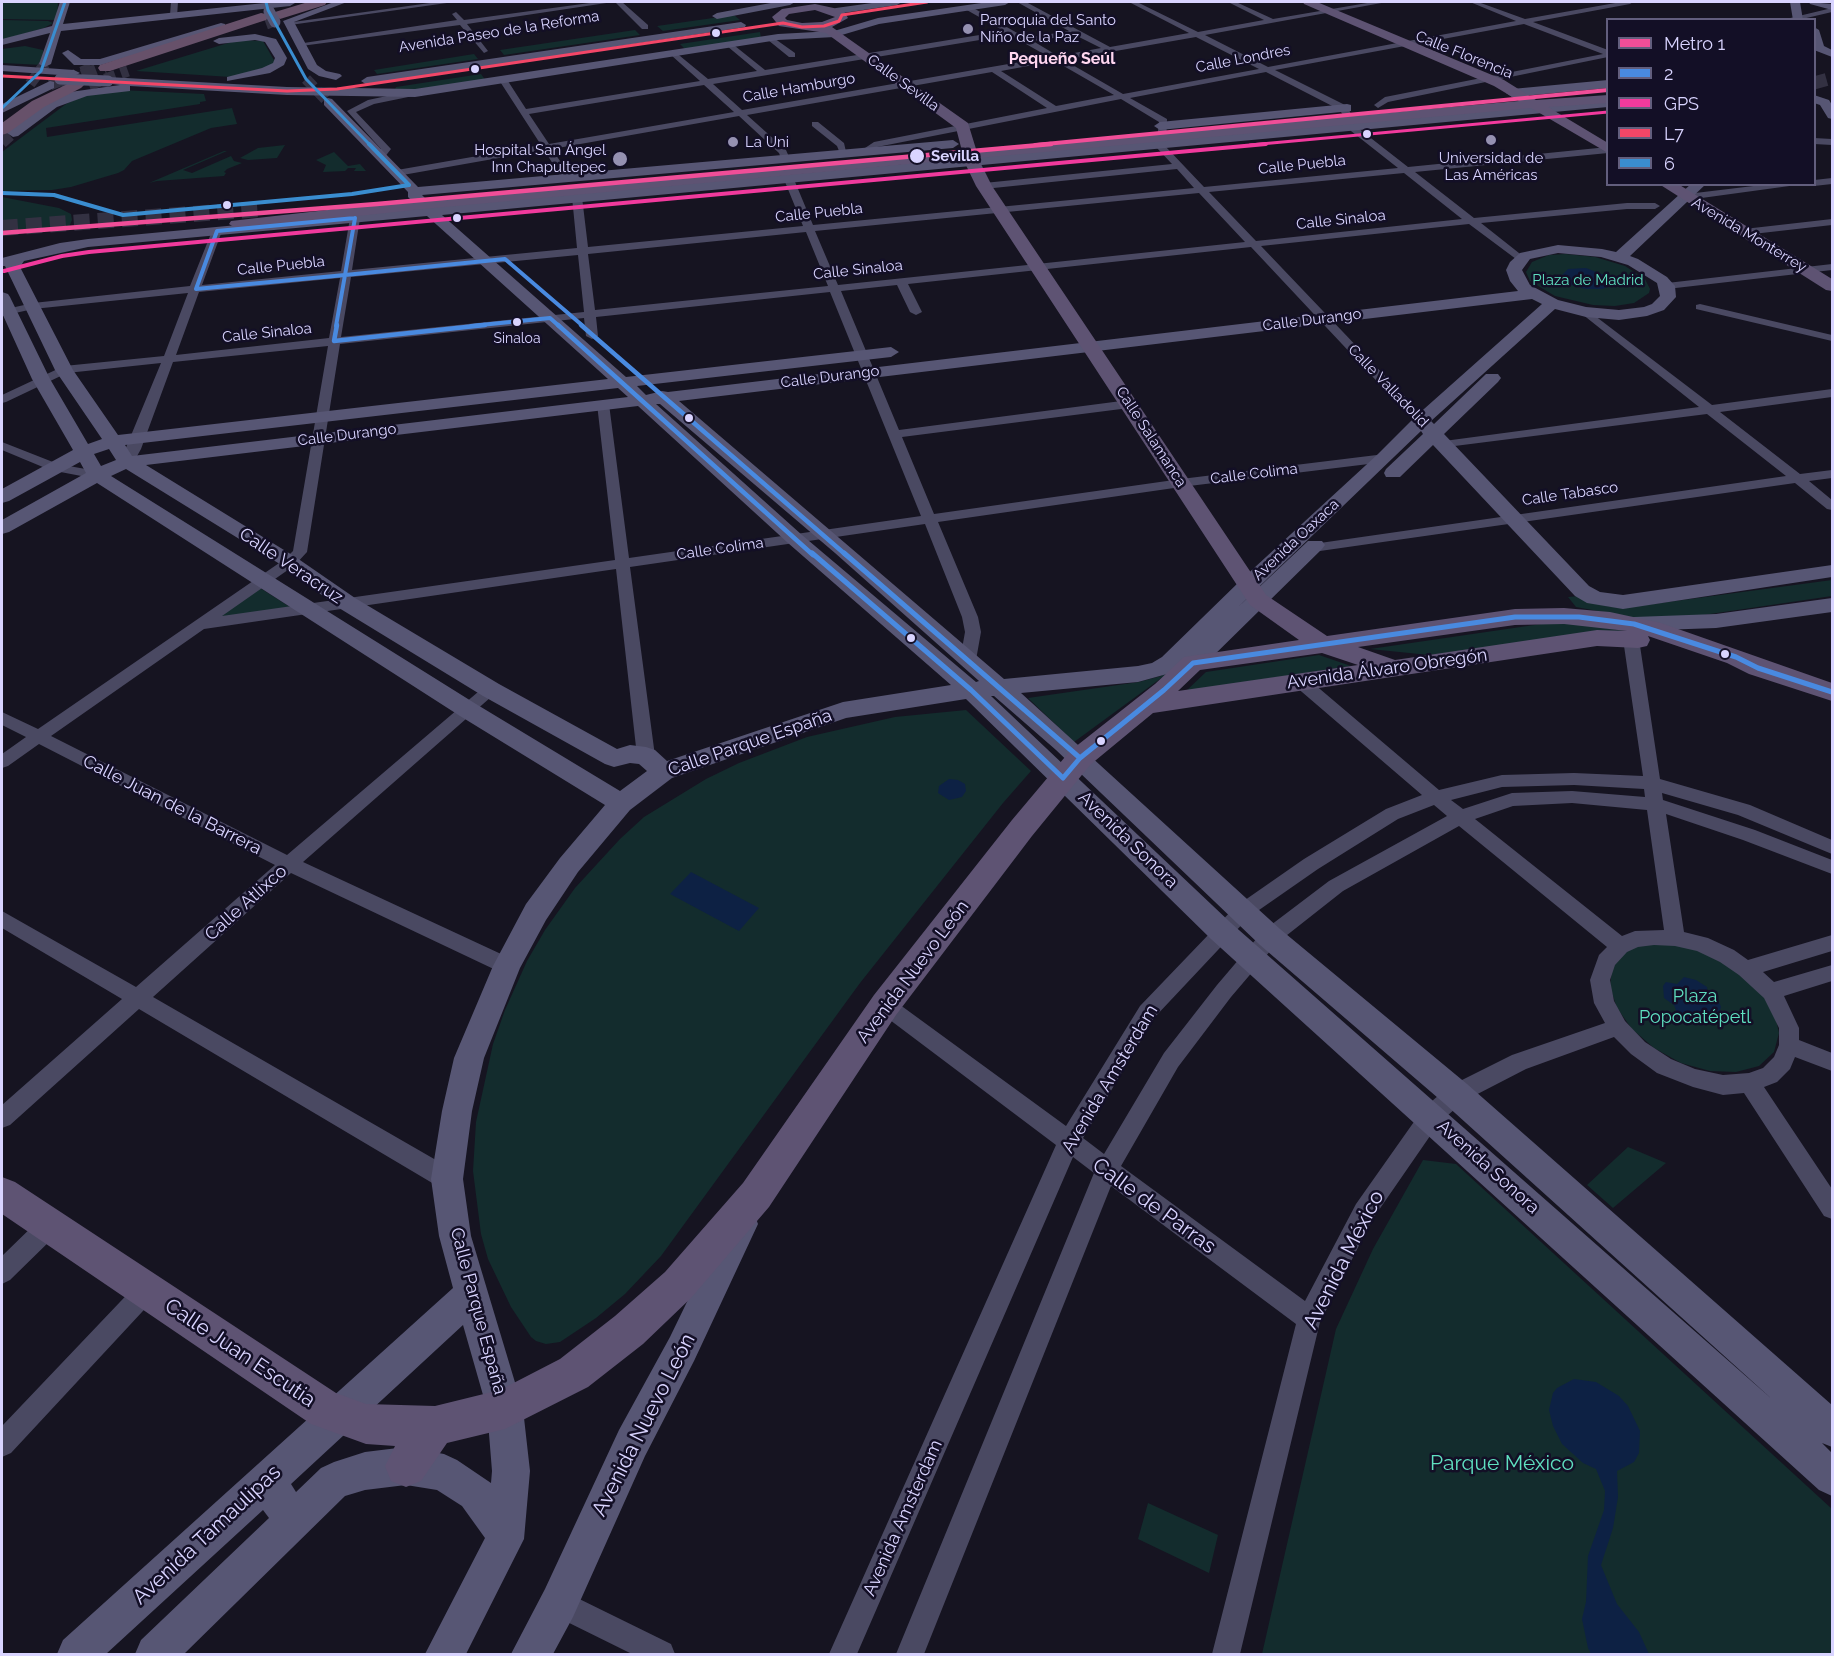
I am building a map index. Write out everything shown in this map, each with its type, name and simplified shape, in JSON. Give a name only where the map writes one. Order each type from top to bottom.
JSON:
[{"type":"highway","points":[[113,72],[307,2]]},
{"type":"highway","points":[[113,72],[238,25],[320,2]]},
{"type":"highway","points":[[2,119],[29,101],[69,81]]},
{"type":"highway","points":[[8,132],[38,104],[69,81]]},
{"type":"main road","points":[[70,45],[78,63],[101,62],[221,26],[333,2]]},
{"type":"main road","points":[[64,7],[69,19],[275,14],[288,21],[342,2]]},
{"type":"main road","name":"Avenida Paseo de la Reforma","points":[[835,23],[897,2]]},
{"type":"main road","name":"Avenida Paseo de la Reforma","points":[[306,85],[415,93],[771,38],[927,2]]},
{"type":"main road","name":"Avenida Paseo de la Reforma","points":[[708,17],[791,5],[810,7],[835,23],[878,21],[1005,2]]},
{"type":"main road","name":"Calle Florencia","points":[[1294,2],[1325,12],[1401,44],[1485,80],[1527,101]]},
{"type":"main road","name":"Calle Florencia","points":[[1308,2],[1325,12]]},
{"type":"main road","points":[[1795,2],[1798,18]]},
{"type":"main road","points":[[1809,2],[1812,17]]},
{"type":"main road","points":[[1814,2],[1833,9]]},
{"type":"main road","name":"Avenida Paseo de la Reforma","points":[[781,21],[780,14],[791,5]]},
{"type":"main road","points":[[45,64],[64,7]]},
{"type":"main road","points":[[113,72],[219,41],[275,14]]},
{"type":"main road","points":[[275,14],[288,29],[291,37],[287,43],[306,85]]},
{"type":"main road","points":[[275,14],[301,44]]},
{"type":"main road","points":[[2,42],[58,27],[77,18]]},
{"type":"main road","points":[[54,104],[69,81],[66,62],[77,18]]},
{"type":"main road","name":"Avenida Paseo de la Reforma","points":[[2,76],[69,81],[113,72],[285,88],[306,85],[376,85],[781,21]]},
{"type":"main road","name":"Avenida Paseo de la Reforma","points":[[113,72],[285,88],[378,80],[781,21],[813,27]]},
{"type":"main road","name":"Calle Sevilla","points":[[813,27],[835,23],[866,56],[963,126]]},
{"type":"main road","points":[[113,72],[221,26]]},
{"type":"main road","name":"Avenida Paseo de la Reforma","points":[[626,30],[649,26]]},
{"type":"main road","points":[[1816,34],[1819,48],[1833,54]]},
{"type":"main road","points":[[195,81],[245,77],[266,71],[280,61],[272,41],[268,39],[255,37],[219,41]]},
{"type":"main road","name":"Avenida Paseo de la Reforma","points":[[285,88],[340,75],[326,75],[315,70],[301,44]]},
{"type":"main road","points":[[2,48],[31,45],[47,48],[50,52]]},
{"type":"main road","name":"Avenida Paseo de la Reforma","points":[[363,71],[429,60]]},
{"type":"main road","name":"Avenida Paseo de la Reforma","points":[[2,68],[69,81]]},
{"type":"main road","points":[[2,109],[69,81]]},
{"type":"main road","points":[[2,83],[6,92],[2,99]]},
{"type":"main road","points":[[2,109],[30,84]]},
{"type":"main road","points":[[1162,134],[1272,116],[1348,116],[1420,106],[1527,101],[1606,84]]},
{"type":"main road","points":[[8,132],[54,104],[85,93],[124,88],[252,94],[285,88]]},
{"type":"main road","points":[[594,182],[1527,101],[1606,90]]},
{"type":"main road","points":[[1348,116],[1377,105],[1445,99],[1606,101]]},
{"type":"main road","points":[[1420,106],[1445,99]]},
{"type":"main road","points":[[1527,101],[1606,149]]},
{"type":"main road","points":[[1820,101],[1833,115]]},
{"type":"main road","points":[[328,102],[397,173],[429,200],[635,179],[785,159],[912,148],[969,151]]},
{"type":"main road","points":[[963,126],[969,151]]},
{"type":"main road","points":[[912,148],[969,151]]},
{"type":"main road","points":[[237,224],[594,182],[943,150]]},
{"type":"main road","points":[[261,209],[429,200],[577,197],[788,177],[969,151]]},
{"type":"main road","name":"Calle Salamanca","points":[[969,151],[984,186],[1253,592],[1322,644],[1394,668]]},
{"type":"main road","points":[[10,260],[73,245],[355,218],[429,200],[567,179],[635,179],[686,187]]},
{"type":"main road","points":[[1613,248],[1655,206],[1676,189]]},
{"type":"main road","points":[[1613,248],[1676,189]]},
{"type":"main road","name":"Avenida Monterrey","points":[[1676,189],[1833,286]]},
{"type":"main road","name":"Avenida Sonora","points":[[429,200],[505,259],[1000,687],[1221,931],[1833,1477]]},
{"type":"main road","name":"Avenida Sonora","points":[[429,200],[484,261],[590,353],[795,538],[972,690],[1071,768],[1456,1094],[1833,1429]]},
{"type":"main road","points":[[1613,248],[1654,273],[1667,286],[1665,302],[1647,311],[1619,315],[1586,312],[1559,305],[1533,294],[1518,281],[1514,270],[1520,260],[1534,252],[1613,248]]},
{"type":"main road","name":"Calle Veracruz","points":[[10,260],[64,370],[127,462],[290,562],[347,603],[491,690],[614,758]]},
{"type":"main road","name":"Calle Durango","points":[[1287,307],[1518,281]]},
{"type":"main road","name":"Calle Durango","points":[[2,528],[97,475],[127,462],[869,373],[1085,339],[1324,319],[1533,294]]},
{"type":"main road","name":"Avenida Oaxaca","points":[[972,690],[1138,674],[1159,669],[1170,662],[1253,592],[1313,548],[1433,434],[1559,305]]},
{"type":"main road","name":"Calle Veracruz","points":[[4,307],[97,475],[468,711],[609,796]]},
{"type":"main road","name":"Calle Durango","points":[[1060,333],[1085,339],[1103,328]]},
{"type":"main road","points":[[590,353],[608,349]]},
{"type":"main road","name":"Calle Durango","points":[[2,497],[84,452],[112,441],[905,351]]},
{"type":"main road","name":"Avenida Oaxaca","points":[[1071,768],[1193,663],[1253,592],[1385,458],[1433,434]]},
{"type":"main road","name":"Calle Valladolid","points":[[1433,434],[1582,591],[1595,598],[1623,602],[1833,571]]},
{"type":"main road","points":[[730,481],[752,473]]},
{"type":"main road","points":[[865,598],[886,588]]},
{"type":"main road","name":"Avenida Álvaro Obregón","points":[[1144,706],[1633,632],[1833,605]]},
{"type":"main road","name":"Avenida Álvaro Obregón","points":[[1193,663],[1538,616],[1596,618],[1633,632]]},
{"type":"main road","points":[[1633,632],[1663,645],[1736,667],[1758,668],[1833,692]]},
{"type":"main road","points":[[918,644],[939,634]]},
{"type":"main road","name":"Calle Parque España","points":[[505,1409],[455,1236],[447,1179],[457,1111],[469,1058],[507,966],[536,912],[556,884],[609,796],[655,764],[843,710],[972,690]]},
{"type":"main road","points":[[609,796],[593,782],[614,758],[630,754],[655,764]]},
{"type":"main road","name":"Avenida Nuevo León","points":[[505,1409],[574,1373],[629,1330],[678,1285],[756,1195],[885,1005],[1071,768]]},
{"type":"main road","name":"Calle Juan Escutia","points":[[2,1194],[48,1227],[147,1290],[325,1410],[366,1424],[435,1426],[505,1409]]},
{"type":"main road","name":"Avenida Nuevo León","points":[[531,1654],[559,1603],[632,1443],[695,1323],[756,1195]]},
{"type":"main road","name":"Avenida Tamaulipas","points":[[77,1654],[472,1294]]},
{"type":"main road","points":[[445,1654],[505,1539],[511,1471],[505,1409]]},
{"type":"main road","points":[[406,1466],[435,1426]]},
{"type":"main road","points":[[155,1654],[290,1521],[334,1481],[365,1471],[406,1466],[444,1473],[475,1493],[498,1524],[505,1539]]},
{"type":"main road","points":[[261,1485],[279,1498],[290,1521]]},
{"type":"street","points":[[174,2],[174,15]]},
{"type":"street","points":[[275,14],[447,2],[485,51]]},
{"type":"street","points":[[301,44],[609,2]]},
{"type":"street","points":[[618,2],[649,26]]},
{"type":"street","points":[[1021,2],[1108,49]]},
{"type":"street","points":[[1132,2],[1268,69],[1348,116],[1406,170],[1520,260]]},
{"type":"street","points":[[1231,2],[1272,21]]},
{"type":"street","name":"Calle Hamburgo","points":[[397,173],[1383,2]]},
{"type":"street","points":[[1473,2],[1606,53]]},
{"type":"street","name":"Calle Londres","points":[[864,152],[874,145],[963,126],[1630,2]]},
{"type":"street","points":[[969,7],[1122,97]]},
{"type":"street","points":[[1798,18],[1812,17],[1833,9]]},
{"type":"street","points":[[524,112],[1011,32]]},
{"type":"street","points":[[1026,40],[1077,32]]},
{"type":"street","points":[[771,38],[792,55]]},
{"type":"street","points":[[730,44],[764,73]]},
{"type":"street","points":[[674,53],[783,152],[785,159]]},
{"type":"street","points":[[1377,105],[1385,100],[1606,54]]},
{"type":"street","points":[[993,69],[1055,109]]},
{"type":"street","points":[[503,80],[567,179]]},
{"type":"street","points":[[381,156],[386,149],[351,112],[357,107],[382,99],[415,93]]},
{"type":"street","name":"Calle Valladolid","points":[[1122,97],[1164,121],[1161,147],[1433,434]]},
{"type":"street","points":[[815,124],[841,145],[844,154]]},
{"type":"street","points":[[1816,141],[1833,142]]},
{"type":"street","name":"Calle Puebla","points":[[4,307],[33,306],[1606,150]]},
{"type":"street","points":[[984,186],[1179,166]]},
{"type":"street","points":[[788,177],[970,617],[973,632],[968,660]]},
{"type":"street","points":[[1816,183],[1833,181]]},
{"type":"street","points":[[1676,189],[1750,186]]},
{"type":"street","points":[[577,197],[592,336]]},
{"type":"street","name":"Calle Sinaloa","points":[[2,399],[64,370],[1471,221],[1627,206],[1655,206]]},
{"type":"street","points":[[2,762],[290,562],[300,552],[355,218]]},
{"type":"street","points":[[1744,232],[1833,222]]},
{"type":"street","points":[[127,462],[196,290],[217,231]]},
{"type":"street","points":[[1667,286],[1833,267]]},
{"type":"street","points":[[901,281],[916,312]]},
{"type":"street","points":[[1700,307],[1833,338]]},
{"type":"street","points":[[1586,312],[1833,506]]},
{"type":"street","points":[[1433,434],[1710,410],[1833,393]]},
{"type":"street","points":[[603,404],[622,563],[655,764]]},
{"type":"street","points":[[894,434],[1129,404]]},
{"type":"street","points":[[2,447],[55,467],[97,475]]},
{"type":"street","name":"Calle Colima","points":[[197,625],[1181,483],[1385,458]]},
{"type":"street","name":"Calle Tabasco","points":[[1313,548],[1833,474]]},
{"type":"street","points":[[1633,632],[1651,783],[1676,938]]},
{"type":"street","points":[[1301,682],[1436,797],[1620,946]]},
{"type":"street","name":"Calle Atlixco","points":[[2,1118],[289,864],[491,690]]},
{"type":"street","name":"Calle Juan de la Barrera","points":[[2,717],[289,864],[507,966]]},
{"type":"street","name":"Avenida Amsterdam","points":[[843,1654],[1068,1143],[1147,1012],[1221,931],[1242,912],[1311,864],[1392,814],[1436,797],[1502,781],[1574,779],[1651,783],[1744,810],[1833,847]]},
{"type":"street","points":[[910,1654],[1106,1171],[1171,1060],[1270,938],[1336,886],[1461,817],[1512,800],[1572,796],[1656,804],[1749,835],[1833,867]]},
{"type":"street","points":[[2,919],[447,1179]]},
{"type":"street","points":[[1654,936],[1676,938],[1701,944],[1727,956],[1746,969],[1771,992],[1786,1019],[1790,1045],[1783,1062],[1770,1075],[1749,1083],[1723,1084],[1693,1078],[1646,1054],[1618,1027],[1604,1003],[1600,980],[1606,961],[1620,946],[1635,939],[1654,936]]},
{"type":"street","points":[[1746,969],[1833,943]]},
{"type":"street","points":[[1771,992],[1833,973]]},
{"type":"street","name":"Calle de Parras","points":[[885,1005],[1068,1143],[1309,1319]]},
{"type":"street","name":"Avenida México","points":[[1226,1654],[1309,1319],[1364,1212],[1431,1116],[1456,1094],[1519,1062],[1618,1027]]},
{"type":"street","points":[[1790,1045],[1833,1062]]},
{"type":"street","points":[[1749,1083],[1833,1208]]},
{"type":"street","points":[[2,1272],[48,1227]]},
{"type":"street","points":[[2,1444],[147,1290]]},
{"type":"street","points":[[559,1603],[661,1654]]},
{"type":"green space","points":[[2,2],[58,2],[57,20],[2,19]]},
{"type":"green space","points":[[734,15],[740,20],[663,31],[657,26]]},
{"type":"green space","points":[[2,20],[53,23],[44,28],[2,40]]},
{"type":"green space","points":[[635,30],[640,35],[504,55],[500,50]]},
{"type":"green space","points":[[760,32],[761,38],[686,50],[680,44]]},
{"type":"green space","points":[[238,40],[263,41],[275,62],[271,66],[231,77],[136,71]]},
{"type":"green space","points":[[25,46],[43,50],[43,65],[2,63],[2,49]]},
{"type":"green space","points":[[474,54],[478,59],[377,74],[374,70]]},
{"type":"green space","points":[[481,74],[486,81],[394,92],[396,87]]},
{"type":"green space","points":[[120,90],[204,94],[206,101],[200,104],[46,128],[47,137],[232,108],[237,124],[211,128],[132,161],[118,173],[71,187],[52,190],[2,191],[2,152],[66,104],[83,96]]},
{"type":"green space","points":[[285,145],[277,158],[248,160],[240,158],[258,148]]},
{"type":"green space","points":[[227,151],[183,170],[192,173],[231,156],[234,161],[242,163],[227,169],[224,176],[149,183]]},
{"type":"green space","points":[[334,152],[348,166],[360,164],[366,171],[354,171],[356,168],[348,168],[345,171],[323,172],[326,165],[316,160]]},
{"type":"green space","points":[[2,197],[59,208],[71,214],[72,220],[69,227],[2,233]]},
{"type":"green space","name":"Plaza de Madrid","points":[[1549,255],[1595,257],[1625,266],[1645,279],[1650,289],[1649,293],[1634,303],[1615,306],[1593,305],[1555,296],[1530,281],[1526,272],[1532,262]]},
{"type":"green space","points":[[1832,580],[1832,596],[1683,618],[1642,619],[1576,607],[1568,597],[1580,596],[1606,606],[1623,608]]},
{"type":"green space","points":[[260,588],[290,607],[217,618]]},
{"type":"green space","points":[[1548,623],[1573,623],[1639,633],[1600,632],[1429,655],[1370,649]]},
{"type":"green space","points":[[1319,655],[1351,666],[1186,691],[1206,672]]},
{"type":"green space","points":[[1175,668],[1074,742],[1028,698],[1139,682],[1161,676]]},
{"type":"green space","points":[[966,710],[1031,771],[860,983],[661,1256],[625,1294],[596,1318],[560,1342],[546,1344],[536,1341],[511,1307],[488,1259],[481,1234],[473,1171],[476,1122],[493,1044],[527,961],[545,930],[575,888],[620,839],[644,817],[706,779],[739,763],[807,737],[895,717]]},
{"type":"green space","name":"Plaza Popocatépetl","points":[[1662,941],[1715,954],[1761,989],[1774,1011],[1779,1033],[1774,1052],[1759,1066],[1736,1072],[1710,1071],[1681,1063],[1654,1048],[1632,1029],[1617,1008],[1610,987],[1612,968],[1622,953],[1639,944]]},
{"type":"green space","points":[[1628,1147],[1666,1163],[1613,1208],[1587,1185]]},
{"type":"green space","name":"Parque México","points":[[1423,1160],[1456,1164],[1832,1509],[1832,1654],[1262,1654],[1336,1329],[1373,1249]]},
{"type":"green space","points":[[1148,1503],[1218,1535],[1209,1573],[1138,1539]]},
{"type":"water","points":[[1586,268],[1609,277],[1612,285],[1602,289],[1586,289],[1571,285],[1562,275],[1568,269]]},
{"type":"water","points":[[949,779],[965,784],[966,791],[962,797],[949,800],[938,793],[939,786]]},
{"type":"water","points":[[691,872],[759,908],[739,931],[670,894]]},
{"type":"water","name":"Plaza Popocatépetl","points":[[1684,977],[1696,980],[1707,987],[1708,996],[1719,1002],[1721,1007],[1718,1017],[1705,1017],[1701,1024],[1685,1020],[1678,1015],[1674,1005],[1664,998],[1663,986],[1666,982],[1677,984]]},
{"type":"water","points":[[1574,1379],[1596,1382],[1619,1396],[1628,1406],[1640,1431],[1639,1453],[1634,1462],[1617,1471],[1618,1497],[1613,1528],[1601,1565],[1617,1604],[1639,1632],[1649,1654],[1591,1654],[1588,1648],[1582,1619],[1586,1602],[1588,1556],[1604,1510],[1605,1491],[1596,1469],[1583,1463],[1562,1444],[1553,1426],[1549,1410],[1553,1393],[1557,1388]]},
{"type":"tunnel","points":[[266,24],[282,18]]},
{"type":"tunnel","points":[[30,84],[45,64]]},
{"type":"tunnel","points":[[50,85],[96,66]]},
{"type":"tunnel","points":[[61,85],[105,68]]},
{"type":"tunnel","points":[[89,85],[128,71]]},
{"type":"tunnel","points":[[1816,82],[1832,78]]},
{"type":"tunnel","points":[[306,79],[328,102]]},
{"type":"tunnel","points":[[2,143],[13,133]]},
{"type":"tunnel","points":[[2,228],[261,209]]},
{"type":"metro line","name":"1","points":[[2,233],[377,204],[900,158],[1606,90]]},
{"type":"transit line","name":"6","points":[[2,108],[41,71],[65,2]]},
{"type":"transit line","name":"6","points":[[266,2],[268,10],[306,79],[409,185]]},
{"type":"transit line","name":"L7","points":[[2,76],[287,91],[337,89],[783,23],[802,27],[824,26],[839,21],[842,15],[927,2]]},
{"type":"transit line","name":"GPS","points":[[4,271],[62,256],[89,252],[1606,112]]},
{"type":"transit line","name":"6","points":[[2,193],[54,195],[123,215],[352,194],[409,185]]},
{"type":"transit line","name":"2","points":[[355,218],[345,275],[196,289],[217,231],[355,218]]},
{"type":"transit line","name":"2","points":[[345,275],[505,259],[1080,758]]},
{"type":"transit line","name":"2","points":[[345,275],[334,341],[550,318],[795,539],[971,690],[1063,778],[1080,758]]},
{"type":"transit line","name":"2","points":[[1080,758],[1164,690],[1193,663],[1515,617],[1579,617],[1634,624],[1736,657],[1758,668],[1832,692]]},
{"type":"place","name":"Parroquia del Santo Niño de la Paz","points":[[968,29]]},
{"type":"place","name":"Universidad de Las Américas","points":[[1491,140]]},
{"type":"place","name":"La Uni","points":[[733,142]]},
{"type":"place","name":"Sevilla","points":[[917,156]]},
{"type":"place","name":"Hospital San Ángel Inn Chapultepec","points":[[620,159]]},
{"type":"place","name":"Sinaloa","points":[[517,322]]},
{"type":"district","name":"Pequeño Seúl","points":[[1062,59]]}]
